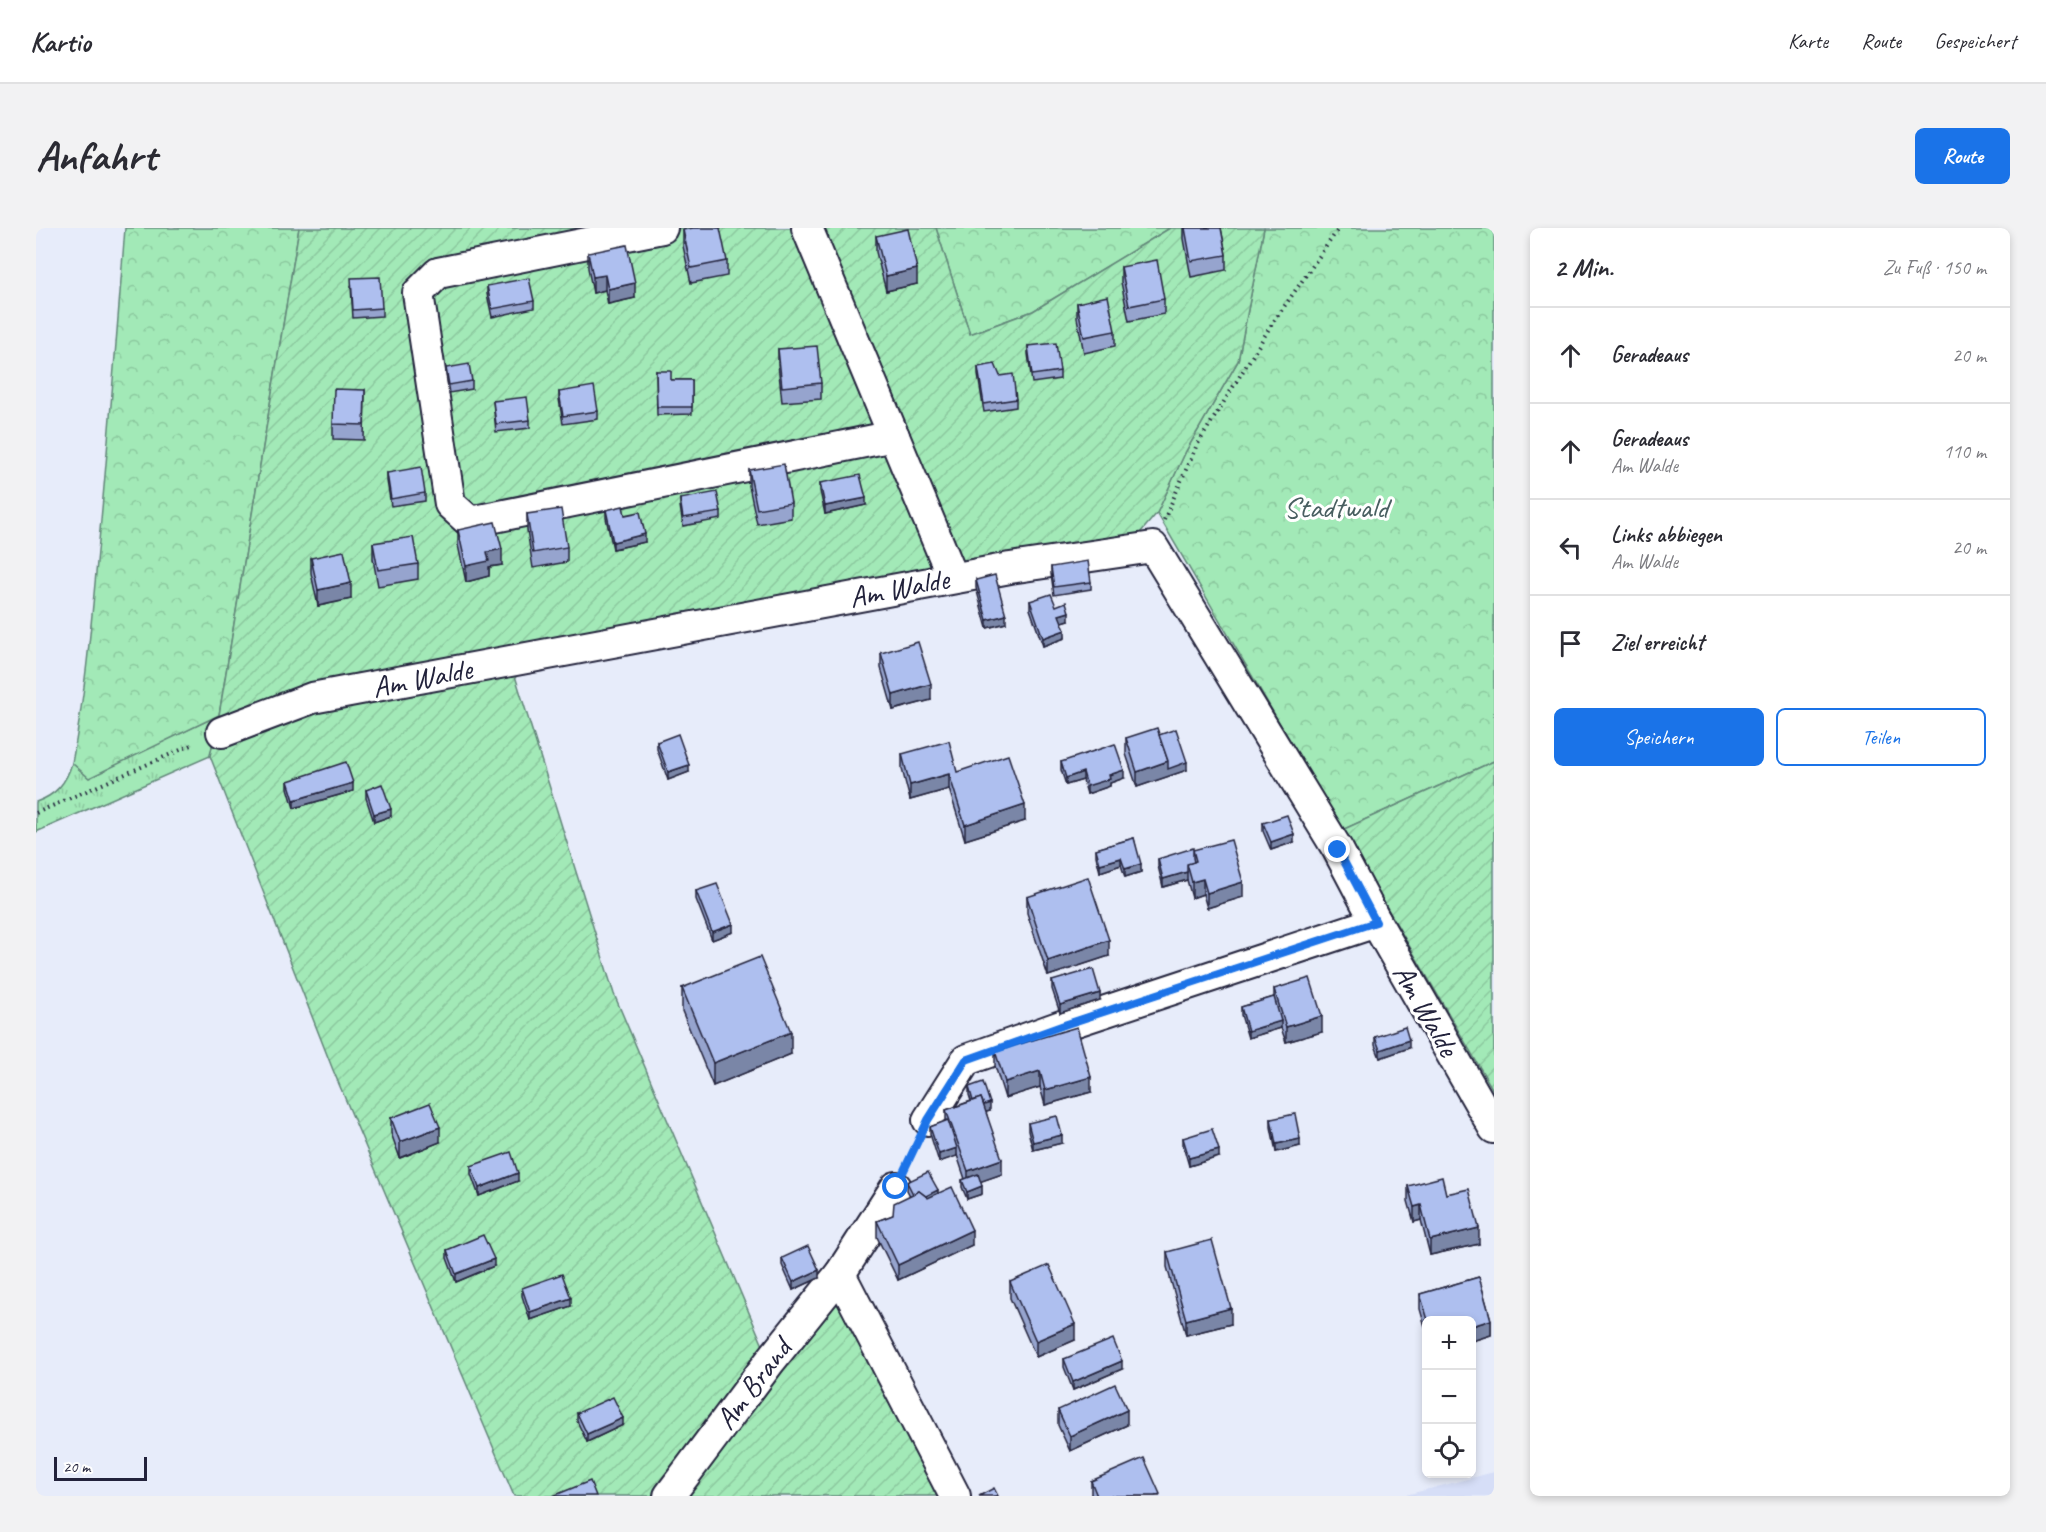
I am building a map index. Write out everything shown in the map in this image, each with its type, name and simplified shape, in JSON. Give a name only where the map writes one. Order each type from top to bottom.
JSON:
[{"type":"street","points":[[662,228],[438,273],[418,293],[450,504],[470,522],[894,436]]},
{"type":"street","points":[[807,228],[953,578]]},
{"type":"street","name":"Am Walde","points":[[222,732],[312,698],[953,578],[1153,547],[1338,850],[1376,922],[1494,1128]]},
{"type":"street","points":[[928,1120],[966,1060],[1067,1024],[1376,922]]},
{"type":"street","name":"Am Brand","points":[[669,1496],[771,1360],[840,1274],[896,1187]]},
{"type":"street","points":[[840,1274],[955,1496]]},
{"type":"path","points":[[1153,547],[1196,447],[1272,324],[1339,228]]},
{"type":"path","points":[[36,813],[222,732]]},
{"type":"shaded area","points":[[1494,1472],[1494,1496],[1402,1496],[1476,1478]]},
{"type":"green space","points":[[125,228],[299,228],[219,715],[89,778],[72,763],[91,625]]},
{"type":"green space","points":[[299,228],[936,228],[970,334],[1033,311],[1170,228],[1264,228],[1238,361],[1186,451],[1157,513],[1140,533],[507,650],[614,994],[764,1348],[844,1248],[968,1496],[514,1496],[333,1070],[210,756],[219,715]]},
{"type":"green space","points":[[936,228],[1170,228],[1033,311],[970,334]]},
{"type":"green space","name":"Stadtwald","points":[[1264,228],[1494,228],[1494,761],[1342,830],[1157,513],[1186,451],[1238,361]]},
{"type":"green space","points":[[219,715],[210,756],[36,832],[36,802],[55,792],[67,777],[72,763],[89,777]]},
{"type":"green space","points":[[1494,761],[1494,1092],[1342,830]]},
{"type":"building","points":[[720,228],[727,261],[691,268],[683,230]]},
{"type":"building","points":[[1185,228],[1221,228],[1226,255],[1191,261]]},
{"type":"building","points":[[908,229],[917,269],[886,276],[876,236]]},
{"type":"building","points":[[627,245],[635,283],[608,289],[605,275],[593,277],[588,253]]},
{"type":"building","points":[[1157,260],[1164,299],[1129,306],[1121,267]]},
{"type":"building","points":[[380,277],[382,308],[353,310],[351,278]]},
{"type":"building","points":[[529,278],[534,301],[492,309],[487,286]]},
{"type":"building","points":[[1108,296],[1115,331],[1084,337],[1077,303]]},
{"type":"building","points":[[1056,343],[1060,371],[1032,375],[1028,346]]},
{"type":"building","points":[[817,346],[821,383],[782,387],[778,349]]},
{"type":"building","points":[[469,364],[472,381],[449,385],[446,368]]},
{"type":"building","points":[[995,364],[1000,376],[1013,374],[1016,399],[984,404],[978,367]]},
{"type":"building","points":[[656,371],[671,371],[671,380],[692,380],[692,407],[657,407]]},
{"type":"building","points":[[594,386],[598,411],[563,416],[559,392]]},
{"type":"building","points":[[334,389],[365,390],[364,425],[333,424]]},
{"type":"building","points":[[527,397],[530,420],[496,424],[493,401]]},
{"type":"building","points":[[784,464],[791,503],[757,509],[749,470]]},
{"type":"building","points":[[421,467],[425,493],[391,499],[387,473]]},
{"type":"building","points":[[860,475],[866,498],[825,506],[820,483]]},
{"type":"building","points":[[717,492],[721,512],[683,518],[680,499]]},
{"type":"building","points":[[623,506],[625,515],[640,512],[645,534],[613,542],[606,510]]},
{"type":"building","points":[[561,509],[567,547],[533,553],[527,514]]},
{"type":"building","points":[[495,522],[502,549],[487,552],[489,561],[466,566],[458,530]]},
{"type":"building","points":[[413,537],[418,564],[378,570],[373,543]]},
{"type":"building","points":[[344,551],[351,583],[318,590],[311,558]]},
{"type":"building","points":[[1088,561],[1091,582],[1054,587],[1051,567]]},
{"type":"building","points":[[995,575],[1006,615],[987,620],[976,580]]},
{"type":"building","points":[[1051,594],[1056,606],[1066,602],[1069,612],[1059,615],[1065,630],[1043,638],[1030,601]]},
{"type":"building","points":[[918,642],[931,684],[893,695],[881,653]]},
{"type":"building","points":[[1157,728],[1168,761],[1137,772],[1126,738]]},
{"type":"building","points":[[1176,729],[1187,762],[1168,769],[1168,761],[1159,735]]},
{"type":"building","points":[[678,734],[689,765],[668,772],[657,742]]},
{"type":"building","points":[[949,741],[957,772],[1008,755],[1025,805],[965,825],[949,774],[910,785],[902,754]]},
{"type":"building","points":[[1115,744],[1124,770],[1109,775],[1110,779],[1087,786],[1083,772],[1066,778],[1061,762]]},
{"type":"building","points":[[346,762],[353,783],[294,800],[288,781]]},
{"type":"building","points":[[382,784],[391,809],[374,814],[366,790]]},
{"type":"building","points":[[1287,815],[1294,834],[1271,842],[1263,823]]},
{"type":"building","points":[[1134,838],[1141,864],[1125,869],[1121,858],[1100,864],[1096,849]]},
{"type":"building","points":[[1231,840],[1243,882],[1207,893],[1203,879],[1192,882],[1187,864],[1196,861],[1193,850]]},
{"type":"building","points":[[1193,848],[1194,862],[1187,864],[1187,872],[1163,879],[1158,859]]},
{"type":"building","points":[[1088,877],[1109,940],[1048,961],[1027,897]]},
{"type":"building","points":[[717,884],[733,924],[712,932],[696,891]]},
{"type":"building","points":[[760,957],[791,1032],[713,1063],[682,988]]},
{"type":"building","points":[[1093,969],[1100,993],[1060,1005],[1052,981]]},
{"type":"building","points":[[1310,978],[1322,1016],[1286,1027],[1274,989]]},
{"type":"building","points":[[1274,997],[1281,1021],[1248,1031],[1241,1007]]},
{"type":"building","points":[[1077,1027],[1091,1077],[1045,1090],[1040,1071],[1005,1082],[995,1051]]},
{"type":"building","points":[[1405,1027],[1409,1040],[1380,1050],[1375,1037]]},
{"type":"building","points":[[983,1082],[990,1103],[984,1105],[981,1098],[973,1101],[969,1087]]},
{"type":"building","points":[[981,1098],[1002,1159],[968,1171],[946,1110]]},
{"type":"building","points":[[430,1103],[440,1127],[400,1142],[391,1118]]},
{"type":"building","points":[[1295,1114],[1300,1139],[1276,1144],[1271,1119]]},
{"type":"building","points":[[1057,1116],[1062,1135],[1033,1142],[1028,1123]]},
{"type":"building","points":[[948,1120],[957,1148],[939,1154],[930,1127]]},
{"type":"building","points":[[1212,1129],[1219,1150],[1189,1158],[1183,1138]]},
{"type":"building","points":[[511,1152],[518,1173],[479,1188],[471,1166]]},
{"type":"building","points":[[928,1172],[938,1190],[926,1196],[919,1191],[913,1194],[907,1182]]},
{"type":"building","points":[[978,1174],[982,1186],[967,1192],[962,1180]]},
{"type":"building","points":[[1442,1177],[1446,1194],[1469,1189],[1479,1228],[1430,1240],[1421,1205],[1414,1207],[1408,1186]]},
{"type":"building","points":[[952,1187],[972,1230],[898,1265],[877,1221],[893,1215],[894,1203],[919,1191],[928,1198]]},
{"type":"building","points":[[483,1235],[494,1259],[456,1274],[447,1250]]},
{"type":"building","points":[[1212,1240],[1231,1308],[1186,1320],[1167,1252]]},
{"type":"building","points":[[808,1246],[819,1270],[793,1282],[782,1258]]},
{"type":"building","points":[[1049,1265],[1075,1324],[1036,1341],[1010,1282]]},
{"type":"building","points":[[562,1274],[571,1298],[530,1312],[522,1288]]},
{"type":"building","points":[[1479,1277],[1491,1320],[1476,1325],[1476,1316],[1427,1316],[1420,1294]]},
{"type":"building","points":[[1113,1339],[1122,1361],[1073,1382],[1064,1359]]},
{"type":"building","points":[[1115,1384],[1127,1410],[1070,1436],[1058,1410]]},
{"type":"building","points":[[613,1397],[623,1418],[587,1434],[577,1413]]},
{"type":"building","points":[[1144,1458],[1160,1494],[1155,1496],[1097,1496],[1091,1481]]},
{"type":"building","points":[[590,1481],[596,1496],[553,1496]]},
{"type":"building","points":[[994,1488],[998,1496],[979,1496]]},
{"type":"route","points":[[896,1187],[928,1120],[966,1060],[1067,1024],[1376,922],[1338,850]]}]
